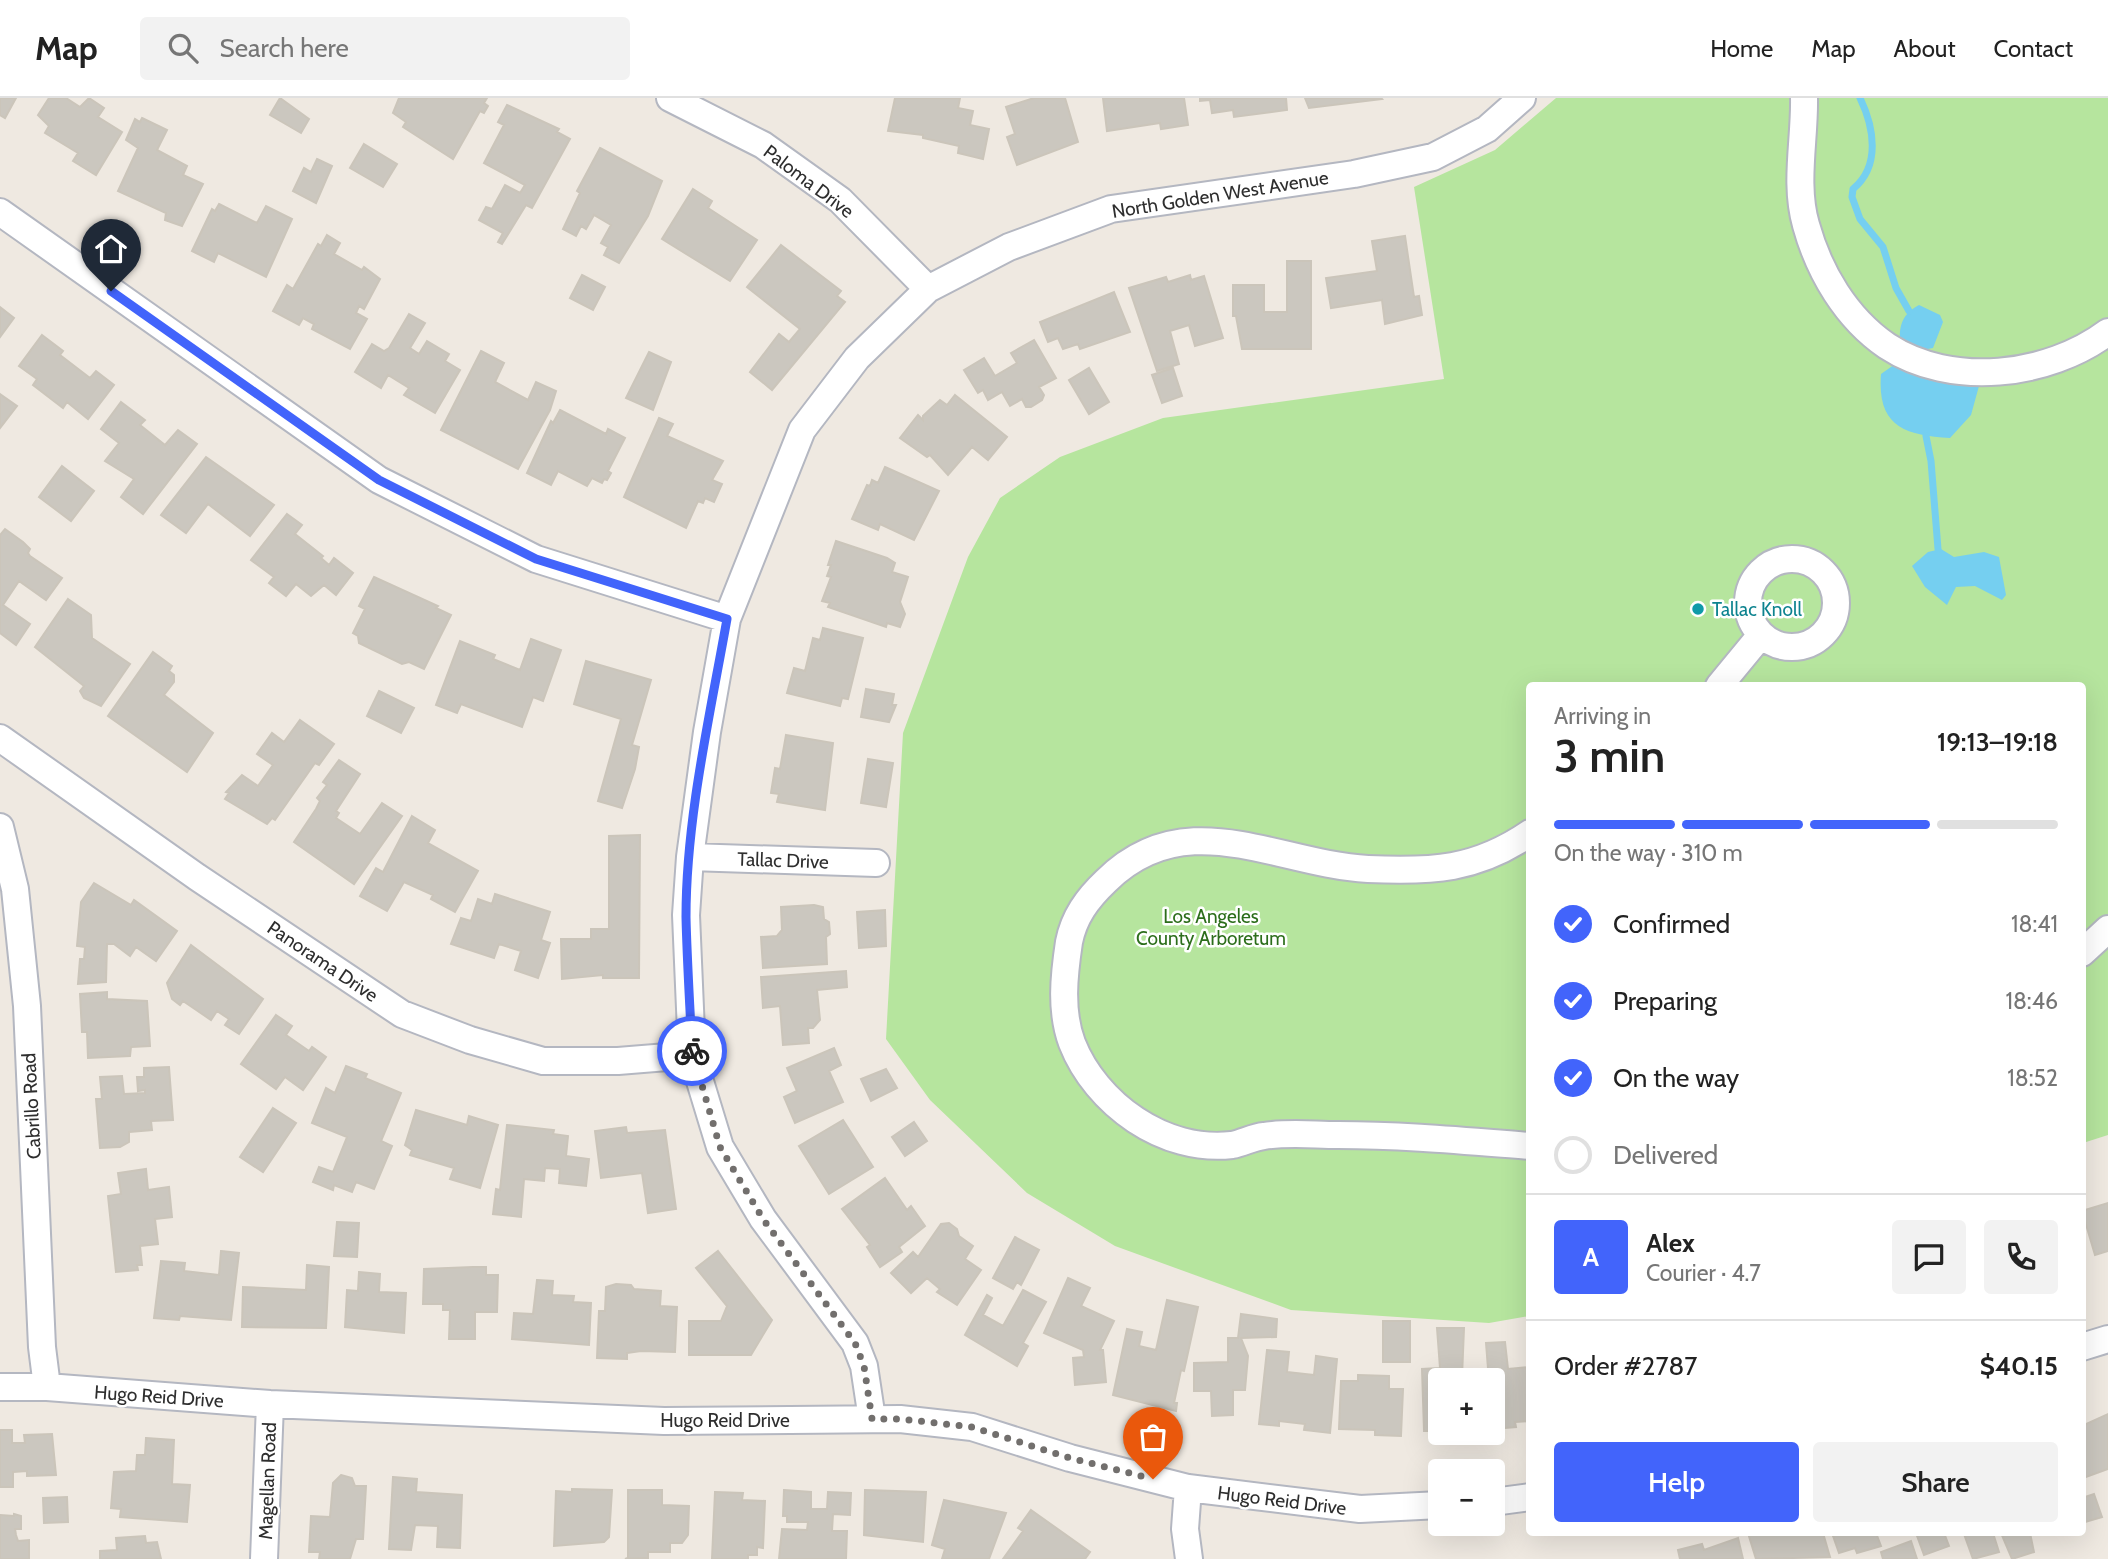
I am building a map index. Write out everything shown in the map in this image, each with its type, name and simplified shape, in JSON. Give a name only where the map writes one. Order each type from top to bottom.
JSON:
[{"type":"street","name":"Paloma Drive","points":[[670,98],[763,145],[840,200],[928,289]]},
{"type":"street","name":"North Golden West Avenue","points":[[872,1419],[864,1366],[855,1343],[763,1219],[720,1147],[692,1055],[686,915],[690,857],[707,732],[727,619],[802,430],[857,358],[928,289],[1009,247],[1111,209],[1354,174],[1433,157],[1487,129],[1522,98]]},
{"type":"street","points":[[1804,98],[1800,169],[1809,233],[1820,266],[1844,306],[1888,346],[1921,360],[1966,372],[1997,372],[2039,365],[2072,353],[2108,332]]},
{"type":"street","points":[[0,212],[379,480],[536,559],[727,619]]},
{"type":"street","points":[[1722,682],[1761,635]]},
{"type":"street","name":"Panorama Drive","points":[[0,738],[197,877],[402,1014],[470,1040],[543,1061],[692,1055]]},
{"type":"street","name":"Cabrillo Road","points":[[0,827],[15,889],[26,1006],[42,1347],[47,1387]]},
{"type":"street","points":[[1526,837],[1499,854],[1446,869],[1366,869],[1263,847],[1215,841],[1174,843],[1131,859],[1086,901],[1072,927],[1064,997],[1069,1034],[1081,1065],[1104,1094],[1128,1115],[1159,1133],[1194,1144],[1232,1145],[1264,1136],[1341,1135],[1526,1146]]},
{"type":"street","name":"Tallac Drive","points":[[690,857],[876,863]]},
{"type":"street","points":[[2086,949],[2108,929]]},
{"type":"street","points":[[2086,1346],[2108,1339]]},
{"type":"street","name":"Hugo Reid Drive","points":[[0,1387],[47,1387],[270,1404],[664,1421],[901,1419],[972,1427],[1070,1458],[1188,1488],[1360,1509],[1428,1506]]},
{"type":"street","name":"Magellan Road","points":[[264,1559],[270,1404]]},
{"type":"street","points":[[1188,1488],[1185,1529],[1189,1559]]},
{"type":"street","points":[[1505,1500],[1526,1498]]},
{"type":"green space","name":"Los Angeles County Arboretum","points":[[1556,98],[2108,98],[2108,1135],[2086,1142],[2086,682],[1526,682],[1526,1317],[1489,1323],[1291,1310],[1115,1246],[1027,1193],[930,1100],[886,1039],[903,733],[968,557],[1000,498],[1060,457],[1163,418],[1444,379],[1414,187],[1495,150]]},
{"type":"water","points":[[1919,305],[1940,315],[1943,322],[1933,348],[1922,350],[1900,342],[1903,320]]},
{"type":"water","points":[[1898,362],[1979,386],[1971,415],[1950,438],[1907,430],[1889,416],[1881,392],[1881,374]]},
{"type":"water","points":[[1941,549],[1954,557],[1984,552],[1999,557],[2006,595],[2002,600],[1975,586],[1956,587],[1947,605],[1925,587],[1912,566],[1928,552]]},
{"type":"building","points":[[0,98],[16,98],[5,118],[0,115]]},
{"type":"building","points":[[49,98],[66,98],[80,107],[89,98],[104,108],[98,117],[122,132],[96,175],[73,161],[78,153],[45,133],[49,126],[38,115]]},
{"type":"building","points":[[280,98],[309,119],[301,133],[270,115]]},
{"type":"building","points":[[399,98],[487,98],[484,103],[488,106],[484,113],[480,111],[453,159],[403,127],[406,122],[393,113]]},
{"type":"building","points":[[895,98],[960,98],[958,108],[973,111],[970,125],[989,129],[983,159],[958,153],[959,146],[923,138],[923,135],[888,131]]},
{"type":"building","points":[[1034,98],[1065,98],[1078,142],[1017,165],[1007,137],[1015,134],[1006,107]]},
{"type":"building","points":[[1103,98],[1184,98],[1188,125],[1161,129],[1160,123],[1107,131]]},
{"type":"building","points":[[1200,98],[1286,98],[1287,110],[1234,117],[1233,110],[1212,113],[1210,100],[1200,101]]},
{"type":"building","points":[[1305,98],[1381,98],[1382,99],[1309,108]]},
{"type":"building","points":[[507,105],[559,129],[557,132],[570,139],[532,208],[526,205],[502,244],[498,242],[503,233],[479,220],[486,207],[492,209],[505,185],[520,193],[525,185],[484,163],[504,125],[498,122]]},
{"type":"building","points":[[142,118],[167,130],[157,150],[187,166],[183,175],[203,184],[182,226],[165,220],[166,213],[118,191],[138,148],[126,140],[135,119],[140,122]]},
{"type":"building","points":[[364,144],[397,164],[383,187],[350,168]]},
{"type":"building","points":[[600,148],[662,181],[648,216],[619,263],[604,255],[608,247],[601,243],[611,225],[594,215],[586,229],[581,226],[576,236],[563,229],[580,193],[577,191]]},
{"type":"building","points":[[317,159],[332,166],[316,203],[293,191],[304,168],[311,172]]},
{"type":"building","points":[[693,189],[712,201],[708,208],[757,240],[730,281],[662,239]]},
{"type":"building","points":[[219,204],[257,223],[266,206],[292,219],[266,277],[218,253],[214,262],[192,251],[212,209],[215,211]]},
{"type":"building","points":[[327,235],[340,243],[334,254],[362,270],[364,267],[380,279],[364,309],[359,306],[356,313],[367,319],[350,349],[312,329],[314,324],[303,318],[299,325],[273,311],[287,285],[293,289],[318,244],[321,246]]},
{"type":"building","points":[[1405,236],[1414,297],[1419,296],[1422,315],[1385,324],[1382,300],[1331,308],[1326,278],[1377,271],[1372,241]]},
{"type":"building","points":[[781,245],[841,291],[837,296],[845,302],[772,390],[750,372],[779,334],[789,342],[800,329],[747,287]]},
{"type":"building","points":[[1287,261],[1311,261],[1311,349],[1242,349],[1236,316],[1233,316],[1233,285],[1264,285],[1264,312],[1287,312]]},
{"type":"building","points":[[582,275],[605,287],[593,310],[570,298]]},
{"type":"building","points":[[1190,275],[1191,280],[1204,276],[1223,338],[1195,346],[1189,325],[1170,331],[1179,364],[1157,371],[1129,288],[1166,277],[1168,282]]},
{"type":"building","points":[[1114,292],[1130,332],[1080,349],[1078,344],[1063,349],[1058,338],[1048,342],[1040,322]]},
{"type":"building","points":[[0,307],[14,318],[0,337]]},
{"type":"building","points":[[409,314],[425,323],[410,348],[419,354],[427,341],[449,354],[445,361],[460,370],[435,413],[404,395],[409,388],[388,375],[381,388],[355,372],[372,344],[384,351],[389,348]]},
{"type":"building","points":[[42,335],[63,351],[60,355],[90,378],[96,371],[114,385],[88,419],[67,402],[63,408],[33,385],[37,379],[19,366]]},
{"type":"building","points":[[1034,340],[1056,378],[1039,387],[1044,395],[1042,400],[1031,407],[1026,407],[1022,399],[1010,406],[1002,392],[988,400],[983,390],[978,393],[964,370],[984,358],[995,376],[1017,363],[1011,353]]},
{"type":"building","points":[[481,351],[504,363],[495,382],[528,400],[536,382],[556,391],[550,410],[518,469],[441,430]]},
{"type":"building","points":[[649,352],[671,362],[653,410],[626,398]]},
{"type":"building","points":[[1089,368],[1109,402],[1089,414],[1069,380]]},
{"type":"building","points":[[1173,368],[1182,396],[1162,403],[1152,375]]},
{"type":"building","points":[[0,394],[17,406],[0,428]]},
{"type":"building","points":[[955,395],[1007,437],[988,460],[972,447],[948,475],[930,455],[927,457],[900,438],[918,415],[923,420],[923,416],[940,400],[947,405]]},
{"type":"building","points":[[121,402],[145,420],[140,425],[165,445],[178,430],[197,444],[143,514],[121,497],[134,479],[105,461],[119,443],[101,429]]},
{"type":"building","points":[[560,410],[606,434],[608,429],[625,438],[608,471],[611,473],[607,480],[604,479],[602,483],[592,478],[587,486],[558,471],[551,485],[527,473],[551,421],[553,423]]},
{"type":"building","points":[[659,418],[673,424],[667,436],[723,461],[712,480],[722,484],[714,502],[705,498],[703,503],[698,501],[686,528],[624,497]]},
{"type":"building","points":[[206,457],[274,505],[250,536],[208,504],[186,533],[161,515]]},
{"type":"building","points":[[62,466],[94,491],[71,521],[39,497]]},
{"type":"building","points":[[885,467],[939,491],[914,540],[880,524],[878,530],[852,519],[867,485],[870,486],[872,480],[878,483]]},
{"type":"building","points":[[287,514],[302,525],[295,534],[323,556],[321,558],[329,565],[334,558],[353,573],[336,595],[324,585],[311,596],[296,584],[286,596],[269,583],[274,577],[251,560]]},
{"type":"building","points":[[5,529],[30,549],[30,556],[62,578],[46,600],[19,581],[3,605],[30,624],[16,645],[0,633],[0,535]]},
{"type":"building","points":[[836,541],[887,558],[895,563],[892,572],[908,577],[900,602],[905,614],[900,627],[887,623],[886,627],[828,607],[830,603],[822,601],[831,577],[827,576],[831,565],[828,565]]},
{"type":"building","points":[[374,577],[438,606],[436,608],[451,615],[424,669],[409,662],[402,664],[359,643],[358,636],[353,633],[365,609],[359,606]]},
{"type":"building","points":[[68,599],[91,615],[92,638],[130,664],[101,706],[84,698],[80,691],[84,686],[35,647]]},
{"type":"building","points":[[823,628],[863,638],[848,699],[842,698],[840,706],[787,693],[794,668],[805,671],[813,638],[820,640]]},
{"type":"building","points":[[531,639],[561,650],[543,701],[533,697],[522,727],[461,704],[457,713],[436,705],[460,641],[495,655],[493,659],[520,670]]},
{"type":"building","points":[[153,652],[172,666],[169,671],[174,675],[174,682],[164,695],[213,733],[187,772],[108,716]]},
{"type":"building","points":[[586,661],[651,680],[632,745],[639,747],[622,808],[598,801],[621,719],[574,704]]},
{"type":"building","points":[[866,689],[894,694],[892,705],[896,705],[889,722],[861,717]]},
{"type":"building","points":[[379,691],[414,708],[401,733],[367,716]]},
{"type":"building","points":[[300,720],[334,744],[319,765],[315,763],[275,820],[272,818],[267,824],[225,799],[229,793],[226,792],[242,775],[258,786],[273,765],[257,754],[272,733],[284,742]]},
{"type":"building","points":[[786,735],[833,743],[825,810],[777,802],[779,794],[771,793],[775,768],[780,769]]},
{"type":"building","points":[[868,759],[893,763],[886,807],[861,803]]},
{"type":"building","points":[[339,760],[360,774],[336,811],[339,813],[336,818],[360,834],[382,803],[402,816],[354,884],[294,842],[320,801],[317,798],[327,785],[323,782]]},
{"type":"building","points":[[412,816],[435,830],[428,843],[478,871],[455,912],[431,899],[433,895],[404,882],[387,911],[360,896],[376,868],[383,872]]},
{"type":"building","points":[[640,835],[639,978],[603,978],[603,975],[562,979],[561,939],[591,939],[591,929],[609,929],[609,836]]},
{"type":"building","points":[[94,883],[131,905],[134,900],[177,931],[156,961],[136,947],[130,956],[114,944],[107,944],[106,982],[78,984],[80,959],[84,959],[85,947],[77,946],[81,902]]},
{"type":"building","points":[[495,894],[550,912],[541,940],[550,943],[538,978],[515,970],[521,951],[499,944],[494,958],[451,944],[461,918],[471,921],[478,899],[492,904]]},
{"type":"building","points":[[781,907],[823,907],[824,919],[829,922],[830,934],[826,937],[827,964],[763,968],[761,937],[777,936],[782,930]]},
{"type":"building","points":[[885,910],[886,946],[859,948],[857,912]]},
{"type":"building","points":[[191,945],[263,999],[239,1034],[225,1025],[229,1019],[217,1011],[211,1020],[183,1001],[180,1005],[172,999],[167,983]]},
{"type":"building","points":[[846,971],[847,987],[817,990],[820,1020],[813,1028],[808,1028],[809,1043],[783,1045],[780,1006],[763,1008],[761,977]]},
{"type":"building","points":[[107,992],[107,999],[147,1001],[150,1046],[131,1047],[130,1056],[88,1058],[87,1032],[82,1032],[80,994]]},
{"type":"building","points":[[276,1015],[292,1026],[286,1035],[309,1051],[312,1047],[326,1057],[303,1090],[285,1077],[276,1089],[241,1064]]},
{"type":"building","points":[[834,1048],[841,1065],[829,1071],[843,1102],[795,1123],[784,1097],[797,1091],[787,1068]]},
{"type":"building","points":[[346,1066],[367,1074],[365,1078],[401,1093],[381,1141],[392,1146],[374,1189],[356,1182],[352,1192],[334,1185],[333,1190],[313,1182],[319,1167],[333,1172],[347,1137],[312,1123],[326,1088],[335,1093]]},
{"type":"building","points":[[169,1067],[173,1120],[151,1121],[152,1130],[129,1132],[129,1142],[120,1147],[100,1148],[96,1099],[102,1099],[100,1077],[122,1076],[124,1094],[145,1093],[145,1090],[138,1091],[137,1077],[144,1077],[144,1068]]},
{"type":"building","points":[[886,1069],[897,1088],[871,1101],[861,1079]]},
{"type":"building","points":[[273,1108],[296,1123],[263,1172],[240,1157]]},
{"type":"building","points":[[416,1110],[467,1125],[469,1116],[498,1125],[480,1188],[450,1179],[454,1168],[410,1155],[412,1150],[405,1145]]},
{"type":"building","points":[[843,1120],[873,1167],[829,1194],[799,1146]]},
{"type":"building","points":[[914,1122],[927,1141],[905,1156],[892,1137]]},
{"type":"building","points":[[507,1125],[554,1130],[553,1134],[568,1136],[566,1156],[589,1159],[586,1186],[559,1183],[560,1169],[545,1168],[544,1181],[524,1179],[521,1217],[493,1214],[496,1189],[500,1190]]},
{"type":"building","points":[[626,1127],[627,1133],[665,1130],[676,1209],[648,1213],[642,1173],[601,1178],[595,1131]]},
{"type":"building","points":[[146,1169],[148,1190],[169,1187],[172,1217],[155,1219],[158,1244],[140,1246],[142,1265],[137,1265],[138,1270],[116,1272],[108,1196],[121,1194],[118,1173]]},
{"type":"building","points":[[885,1178],[907,1210],[911,1206],[925,1226],[899,1247],[902,1252],[880,1267],[867,1247],[870,1245],[842,1209]]},
{"type":"building","points":[[2108,1203],[2108,1251],[2095,1255],[2086,1225],[2086,1210]]},
{"type":"building","points":[[337,1222],[359,1223],[357,1257],[334,1256]]},
{"type":"building","points":[[949,1223],[957,1229],[959,1236],[973,1246],[965,1259],[981,1270],[957,1305],[937,1292],[940,1289],[927,1278],[911,1293],[891,1273],[913,1252],[918,1257],[941,1224]]},
{"type":"building","points":[[1015,1237],[1039,1250],[1021,1285],[1017,1282],[1013,1289],[993,1278]]},
{"type":"building","points":[[221,1251],[239,1253],[231,1320],[180,1316],[179,1320],[154,1318],[161,1261],[185,1263],[184,1271],[219,1275]]},
{"type":"building","points":[[718,1251],[772,1320],[751,1355],[689,1355],[689,1321],[721,1321],[727,1306],[696,1268]]},
{"type":"building","points":[[307,1265],[329,1267],[326,1328],[242,1327],[243,1287],[306,1290]]},
{"type":"building","points":[[486,1267],[486,1275],[498,1275],[497,1312],[475,1312],[475,1339],[449,1339],[450,1310],[443,1310],[443,1304],[423,1304],[424,1269]]},
{"type":"building","points":[[359,1272],[380,1274],[379,1292],[406,1293],[404,1333],[345,1327],[347,1290],[358,1291]]},
{"type":"building","points":[[1068,1278],[1090,1288],[1081,1306],[1114,1321],[1100,1350],[1103,1350],[1106,1382],[1075,1385],[1073,1358],[1084,1357],[1083,1350],[1044,1333]]},
{"type":"building","points":[[537,1280],[553,1281],[552,1295],[574,1296],[573,1302],[591,1303],[589,1345],[512,1339],[514,1313],[533,1314]]},
{"type":"building","points":[[616,1284],[631,1285],[634,1289],[661,1291],[660,1306],[677,1307],[675,1352],[641,1351],[627,1353],[627,1359],[597,1358],[599,1311],[605,1311],[606,1287]]},
{"type":"building","points":[[1023,1290],[1046,1302],[1023,1343],[1028,1346],[1017,1366],[965,1335],[987,1295],[992,1298],[983,1315],[1003,1326]]},
{"type":"building","points":[[1167,1300],[1198,1307],[1174,1403],[1177,1403],[1176,1411],[1113,1395],[1127,1329],[1142,1332],[1139,1346],[1156,1350]]},
{"type":"building","points":[[1241,1314],[1277,1319],[1276,1337],[1241,1338],[1248,1356],[1245,1390],[1233,1390],[1233,1415],[1212,1416],[1211,1391],[1194,1391],[1194,1363],[1228,1362],[1228,1338],[1238,1338]]},
{"type":"building","points":[[1383,1321],[1410,1321],[1410,1362],[1383,1362]]},
{"type":"building","points":[[1437,1328],[1464,1328],[1462,1368],[1440,1368]]},
{"type":"building","points":[[1505,1342],[1508,1369],[1526,1367],[1526,1421],[1515,1422],[1516,1427],[1505,1428],[1505,1368],[1488,1368],[1486,1343]]},
{"type":"building","points":[[1267,1350],[1289,1352],[1287,1372],[1314,1375],[1316,1356],[1337,1359],[1330,1433],[1304,1430],[1305,1424],[1279,1421],[1279,1426],[1259,1424]]},
{"type":"building","points":[[1422,1369],[1428,1369],[1428,1431],[1424,1431]]},
{"type":"building","points":[[1358,1375],[1389,1376],[1389,1389],[1403,1389],[1401,1436],[1375,1435],[1375,1430],[1339,1429],[1341,1381],[1358,1381]]},
{"type":"building","points":[[2108,1414],[2108,1469],[2086,1477],[2086,1424]]},
{"type":"building","points":[[0,1430],[12,1430],[12,1443],[25,1443],[24,1435],[52,1434],[56,1475],[27,1476],[27,1471],[13,1472],[13,1487],[0,1487]]},
{"type":"building","points":[[146,1438],[174,1440],[172,1484],[190,1485],[187,1522],[120,1517],[121,1509],[111,1508],[114,1472],[136,1471],[137,1455],[145,1455]]},
{"type":"building","points":[[341,1475],[352,1478],[355,1486],[366,1486],[363,1539],[356,1539],[350,1559],[319,1559],[320,1552],[309,1552],[311,1516],[330,1517],[333,1483]]},
{"type":"building","points":[[393,1477],[417,1479],[416,1492],[462,1495],[460,1548],[437,1547],[438,1526],[415,1525],[411,1550],[389,1549]]},
{"type":"building","points":[[572,1489],[612,1490],[609,1537],[604,1542],[554,1546],[556,1491],[572,1492]]},
{"type":"building","points":[[628,1490],[662,1490],[662,1505],[689,1506],[688,1535],[682,1543],[670,1543],[670,1552],[648,1552],[648,1558],[625,1559],[628,1558]]},
{"type":"building","points":[[784,1490],[811,1492],[811,1509],[827,1509],[828,1492],[851,1493],[850,1515],[833,1514],[832,1531],[847,1531],[846,1559],[779,1559],[782,1529],[807,1530],[808,1522],[787,1522],[787,1516],[783,1516]]},
{"type":"building","points":[[865,1490],[926,1492],[923,1542],[864,1535]]},
{"type":"building","points":[[715,1492],[743,1493],[742,1500],[765,1501],[763,1548],[757,1547],[757,1555],[748,1555],[748,1559],[712,1559]]},
{"type":"building","points":[[2094,1494],[2102,1517],[2086,1522],[2086,1497]]},
{"type":"building","points":[[67,1497],[68,1522],[44,1523],[43,1498]]},
{"type":"building","points":[[944,1500],[1006,1513],[989,1559],[942,1559],[945,1549],[932,1545]]},
{"type":"building","points":[[1031,1510],[1090,1552],[1085,1559],[1003,1559],[1023,1531],[1018,1528]]},
{"type":"building","points":[[0,1515],[21,1516],[21,1529],[15,1529],[18,1541],[29,1540],[29,1559],[0,1559]]},
{"type":"building","points":[[145,1536],[146,1543],[157,1542],[161,1559],[100,1559],[100,1551],[117,1550],[116,1538]]},
{"type":"building","points":[[1749,1536],[1824,1536],[1830,1557],[1756,1559]]},
{"type":"building","points":[[1833,1536],[1877,1536],[1881,1546],[1857,1553],[1855,1548],[1839,1553]]},
{"type":"building","points":[[1917,1536],[1945,1536],[1949,1546],[1924,1555]]},
{"type":"building","points":[[1965,1536],[1994,1536],[1999,1552],[1973,1559]]},
{"type":"building","points":[[2002,1536],[2031,1536],[2034,1552],[2012,1559]]},
{"type":"building","points":[[1738,1538],[1743,1559],[1680,1559],[1678,1550],[1702,1544],[1704,1550]]},
{"type":"building","points":[[1911,1541],[1917,1559],[1883,1559],[1881,1552]]},
{"type":"waterway","points":[[1860,98],[1869,121],[1872,146],[1868,169],[1853,189],[1852,197],[1860,219],[1883,247],[1896,288],[1909,311]]},
{"type":"waterway","points":[[1926,436],[1931,461],[1938,549]]},
{"type":"way so far","points":[[692,1051],[720,1147],[763,1219],[855,1343],[864,1366],[872,1419],[901,1419],[972,1427],[1070,1458],[1153,1479]]},
{"type":"place","name":"Tallac Knoll","points":[[1698,609]]},
{"type":"route","points":[[111,291],[379,480],[536,559],[727,619],[707,732],[690,857],[686,915],[692,1051]]}]
